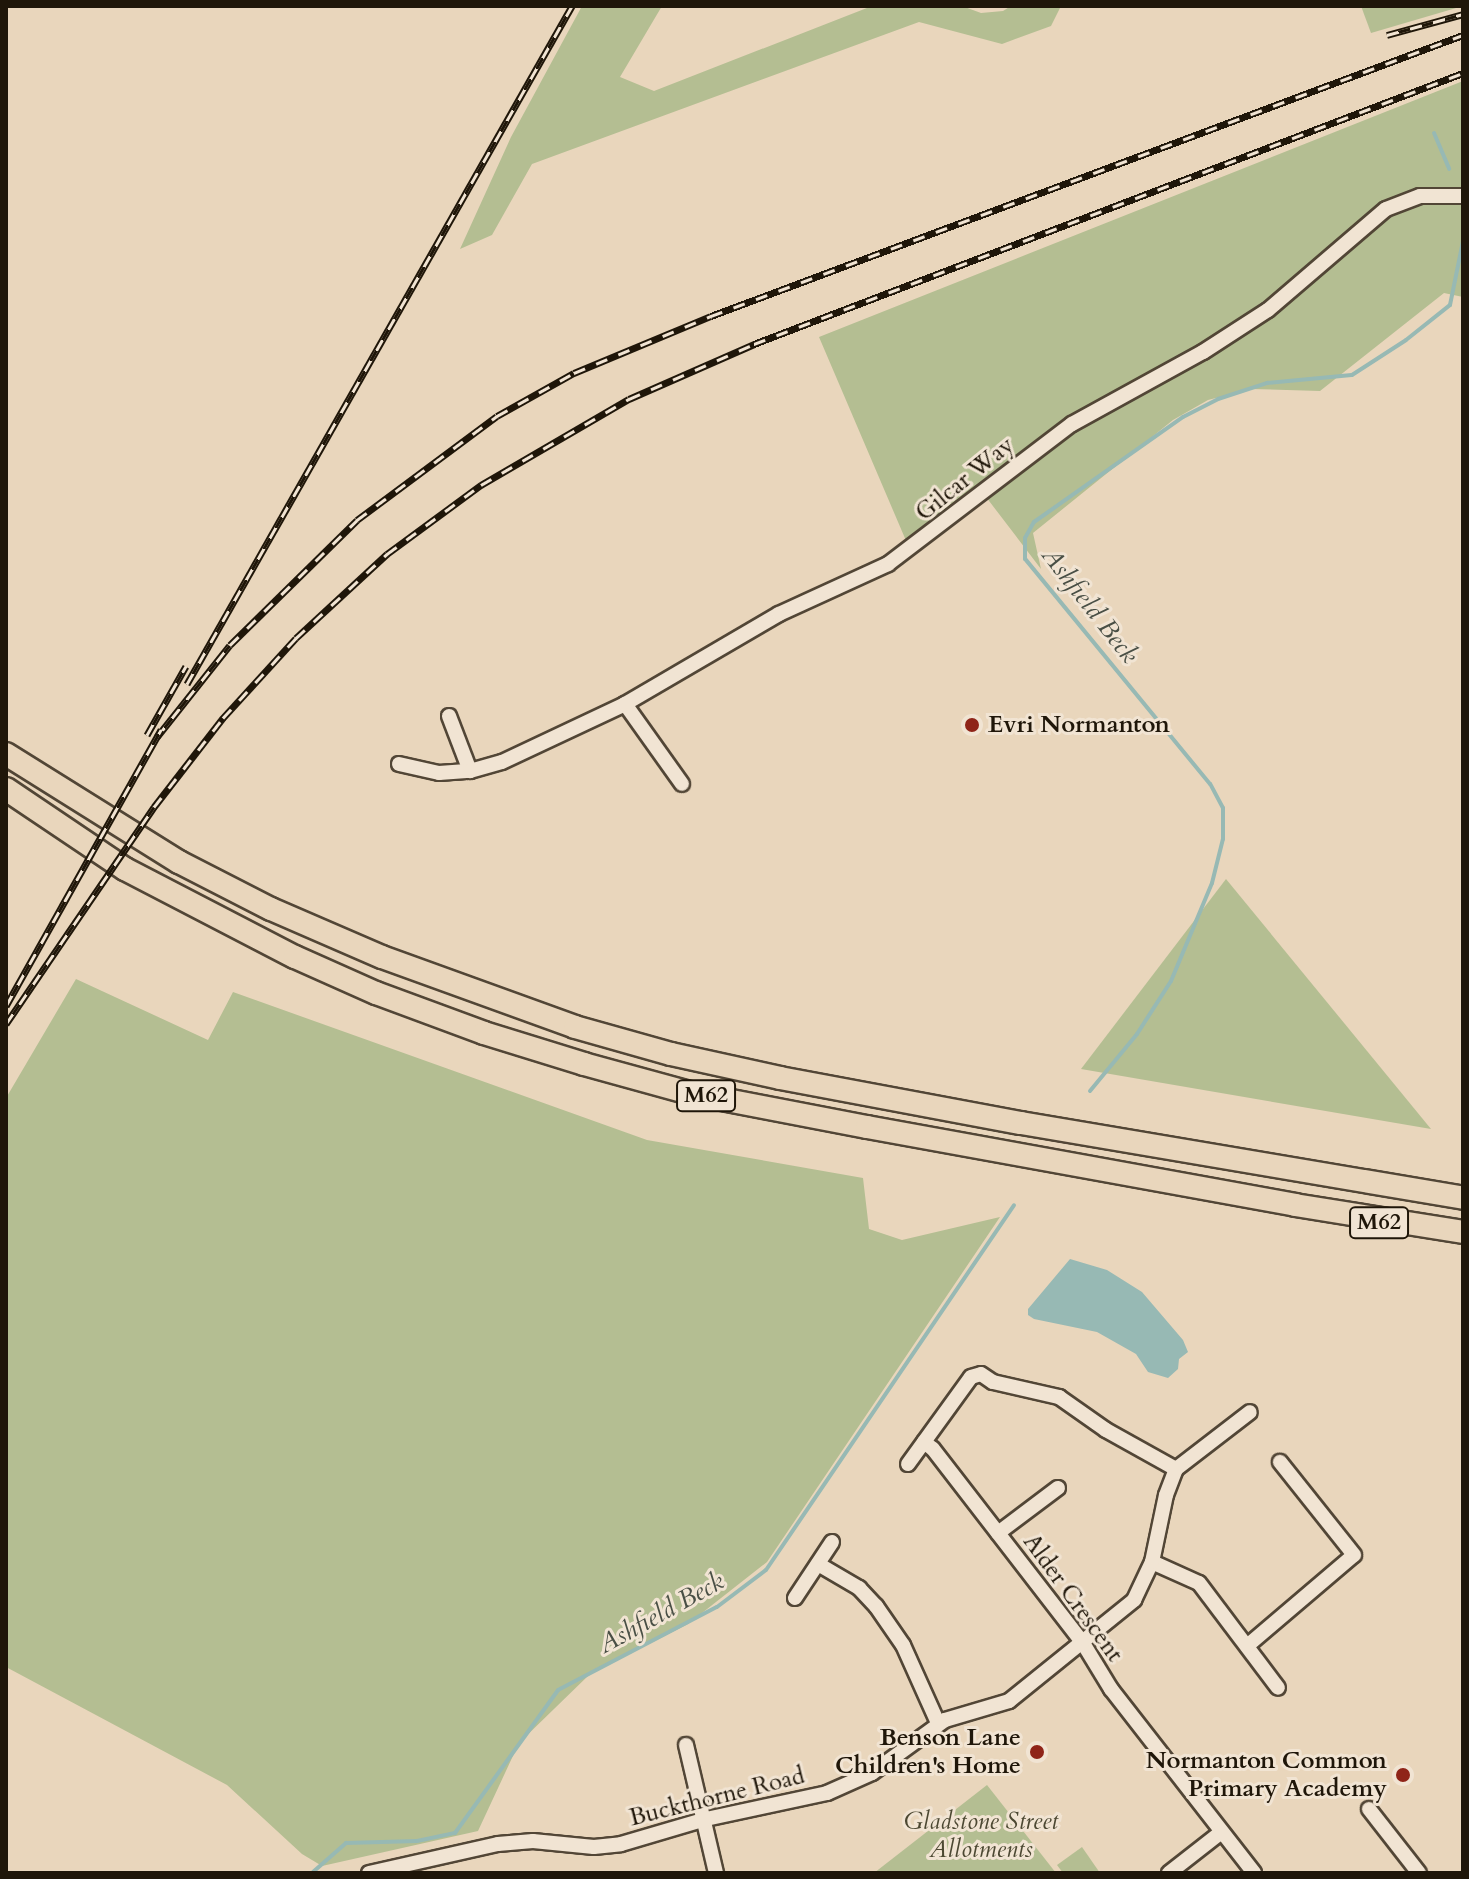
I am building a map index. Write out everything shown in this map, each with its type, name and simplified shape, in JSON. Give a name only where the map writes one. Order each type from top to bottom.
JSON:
[{"type":"highway","name":"M62","points":[[6,754],[179,862],[271,909],[410,967],[575,1027],[671,1054],[780,1078],[1052,1129],[1463,1198]]},
{"type":"highway","name":"M62","points":[[6,789],[125,869],[211,915],[362,987],[484,1033],[690,1093],[1295,1205],[1463,1232]]},
{"type":"highway","name":"M62","points":[[1295,1205],[1463,1241]]},
{"type":"street","name":"Gilcar Way","points":[[399,764],[439,773],[470,771],[502,762],[625,704],[779,614],[888,564],[1072,424],[1203,352],[1268,310],[1386,209],[1420,196],[1463,196]]},
{"type":"street","points":[[625,704],[682,784]]},
{"type":"street","points":[[449,716],[470,771]]},
{"type":"street","points":[[908,1464],[971,1377],[981,1374],[993,1382],[1059,1397],[1106,1430],[1176,1469],[1250,1412]]},
{"type":"street","name":"Alder Crescent","points":[[924,1442],[933,1449],[1083,1643],[1111,1689],[1254,1873]]},
{"type":"street","points":[[1247,1646],[1354,1555],[1280,1462]]},
{"type":"street","name":"Buckthorne Road","points":[[369,1873],[498,1844],[533,1841],[594,1847],[621,1844],[706,1819],[848,1786],[872,1773],[938,1723],[1009,1701],[1134,1600],[1152,1562],[1166,1495],[1176,1469]]},
{"type":"street","name":"Alder Crescent","points":[[998,1533],[1058,1488]]},
{"type":"street","points":[[795,1598],[832,1542]]},
{"type":"street","points":[[1152,1562],[1199,1583],[1278,1688]]},
{"type":"street","points":[[818,1564],[859,1588],[876,1606],[903,1645],[938,1723]]},
{"type":"street","points":[[686,1745],[706,1819],[716,1873]]},
{"type":"street","points":[[1369,1809],[1419,1873]]},
{"type":"street","points":[[1169,1873],[1220,1833]]},
{"type":"street","points":[[449,1856],[453,1873]]},
{"type":"green space","points":[[582,6],[662,6],[620,77],[654,91],[872,6],[962,6],[981,13],[1003,11],[1011,6],[1061,6],[1051,26],[1002,44],[919,22],[532,164],[492,235],[460,249],[511,137]]},
{"type":"green space","points":[[1361,6],[1463,6],[1371,33]]},
{"type":"green space","points":[[1463,81],[1463,297],[1444,293],[1320,391],[1251,389],[1208,400],[1173,420],[1033,533],[1041,569],[983,493],[910,550],[819,337]]},
{"type":"green space","points":[[1226,879],[1431,1129],[1081,1069]]},
{"type":"green space","points":[[76,979],[208,1040],[233,992],[647,1140],[863,1178],[869,1229],[902,1240],[1000,1217],[767,1562],[688,1624],[590,1674],[519,1743],[478,1831],[322,1866],[302,1854],[227,1785],[6,1667],[6,1098]]},
{"type":"green space","name":"Gladstone Street Allotments","points":[[987,1785],[1056,1873],[874,1873]]},
{"type":"green space","points":[[1082,1847],[1100,1873],[1063,1873],[1057,1865]]},
{"type":"water","points":[[1070,1259],[1107,1270],[1142,1292],[1183,1340],[1188,1352],[1179,1359],[1178,1369],[1168,1378],[1148,1372],[1136,1354],[1097,1332],[1034,1319],[1028,1315],[1028,1309]]},
{"type":"waterway","points":[[1434,133],[1449,169]]},
{"type":"waterway","name":"Ashfield Beck","points":[[1090,1091],[1137,1034],[1171,981],[1212,883],[1223,839],[1223,808],[1210,784],[1025,559],[1025,538],[1034,522],[1183,417],[1218,399],[1267,383],[1352,375],[1406,340],[1450,305],[1463,241]]},
{"type":"waterway","name":"Ashfield Beck","points":[[313,1872],[346,1843],[417,1841],[455,1833],[558,1690],[717,1607],[766,1570],[1014,1205]]},
{"type":"railway","points":[[187,684],[572,6]]},
{"type":"railway","points":[[1387,35],[1463,14]]},
{"type":"railway","points":[[157,737],[230,645],[357,520],[497,416],[574,373],[711,316],[1463,35]]},
{"type":"railway","points":[[6,1024],[154,807],[223,718],[296,638],[387,554],[481,485],[629,399],[754,344],[1463,73]]},
{"type":"railway","points":[[147,735],[186,666]]},
{"type":"railway","points":[[6,1006],[161,730]]},
{"type":"place","name":"Evri Normanton","points":[[972,725]]},
{"type":"place","name":"Benson Lane Children's Home","points":[[1037,1752]]},
{"type":"place","name":"Normanton Common Primary Academy","points":[[1403,1775]]}]
